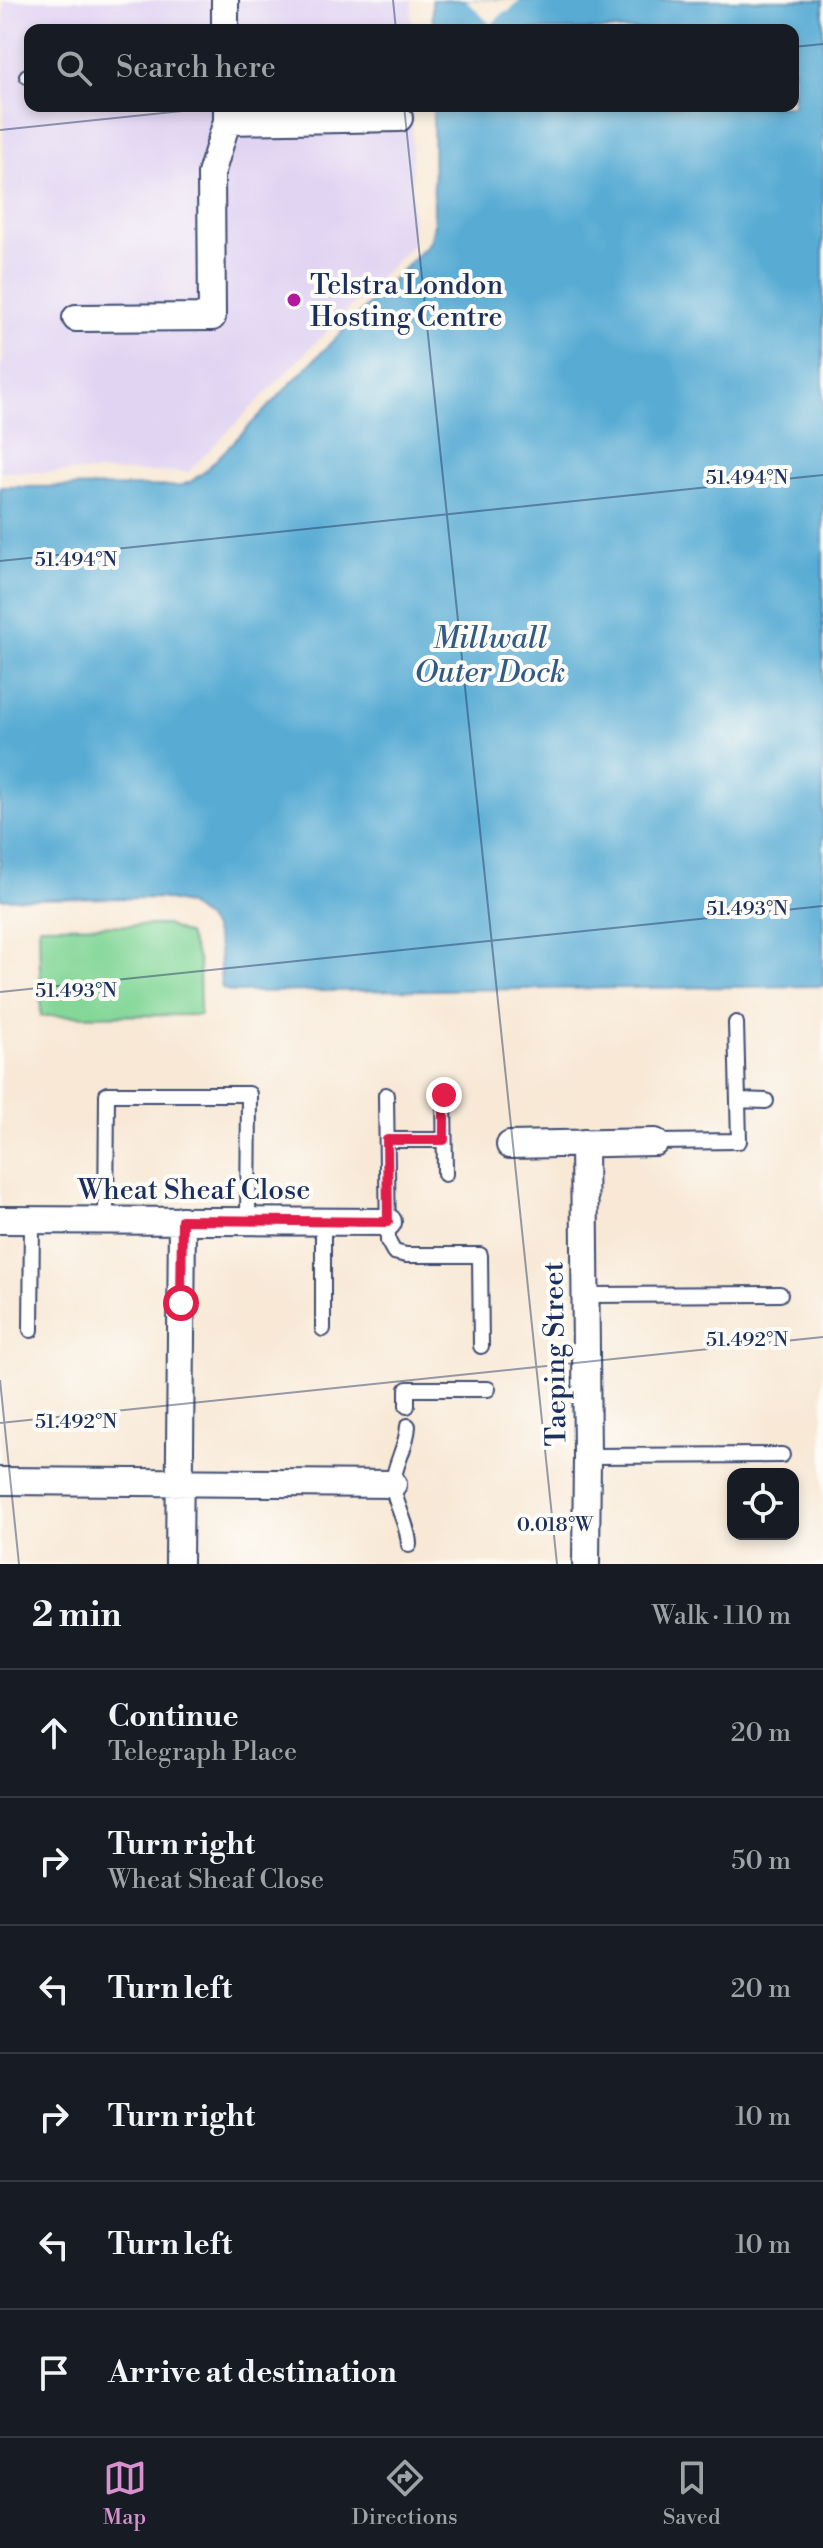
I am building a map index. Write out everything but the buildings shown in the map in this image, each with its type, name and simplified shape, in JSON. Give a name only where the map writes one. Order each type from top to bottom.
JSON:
[{"type":"street","points":[[225,0],[225,24]]},
{"type":"street","points":[[76,318],[212,317],[211,174],[227,113],[399,118]]},
{"type":"street","points":[[510,1145],[655,1142]]},
{"type":"street","name":"Taeping Street","points":[[584,1143],[586,1564]]},
{"type":"street","name":"Wheat Sheaf Close","points":[[0,1220],[388,1222]]},
{"type":"street","points":[[179,1564],[182,1220]]},
{"type":"street","points":[[0,1481],[393,1484]]},
{"type":"lane","points":[[655,1142],[739,1141],[736,1023]]},
{"type":"lane","points":[[106,1220],[107,1094],[249,1094],[248,1221]]},
{"type":"lane","points":[[386,1095],[388,1241],[394,1252],[406,1255],[480,1255],[481,1346]]},
{"type":"lane","points":[[444,1095],[445,1174]]},
{"type":"lane","points":[[738,1100],[766,1101]]},
{"type":"lane","points":[[387,1140],[444,1140]]},
{"type":"lane","points":[[31,1330],[32,1220]]},
{"type":"lane","points":[[323,1221],[323,1329]]},
{"type":"lane","points":[[586,1295],[780,1294]]},
{"type":"lane","points":[[407,1406],[407,1389],[488,1389]]},
{"type":"lane","points":[[408,1426],[393,1484],[409,1535],[409,1545]]},
{"type":"lane","points":[[587,1456],[782,1455]]},
{"type":"shaded area","points":[[4,0],[412,0],[412,24],[24,24],[24,112],[412,112],[412,245],[188,472],[0,472],[0,363],[3,363]]},
{"type":"green space","points":[[166,925],[188,935],[199,962],[200,1015],[41,1016],[39,926]]},
{"type":"water","name":"Millwall Outer Dock","points":[[432,0],[823,0],[823,986],[233,992],[223,989],[221,985],[219,948],[213,929],[205,918],[186,904],[159,898],[0,899],[0,487],[179,486],[204,472],[430,242],[434,224],[433,112],[799,112],[799,24],[433,24]]},
{"type":"pier","points":[[466,0],[520,0],[508,12],[505,11],[490,24]]},
{"type":"place","name":"Telstra London Hosting Centre","points":[[294,300]]},
{"type":"route","points":[[181,1303],[182,1220],[388,1222],[387,1140],[444,1140],[444,1095]]}]
